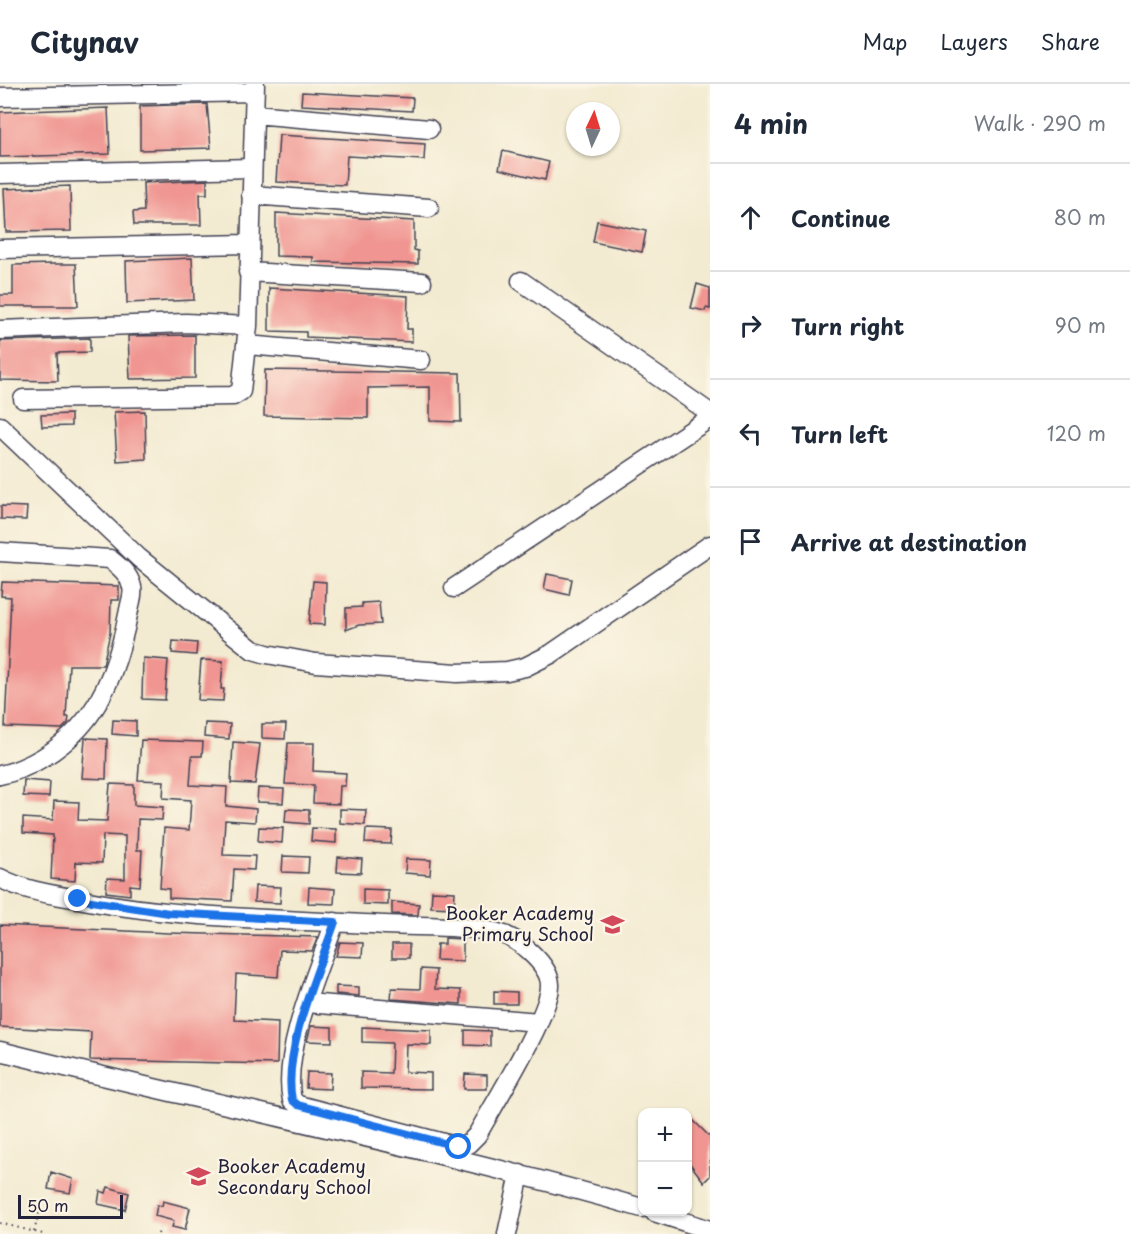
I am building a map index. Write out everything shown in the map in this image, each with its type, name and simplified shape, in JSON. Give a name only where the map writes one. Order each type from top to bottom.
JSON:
[{"type":"street","points":[[0,98],[255,88],[248,326],[242,386],[238,394],[233,396],[23,399]]},
{"type":"street","points":[[254,114],[429,129]]},
{"type":"street","points":[[0,174],[252,168]]},
{"type":"street","points":[[251,195],[429,208]]},
{"type":"street","points":[[0,249],[249,244]]},
{"type":"street","points":[[248,272],[422,282]]},
{"type":"street","points":[[521,280],[710,412]]},
{"type":"street","points":[[0,330],[186,323],[248,326]]},
{"type":"street","points":[[246,345],[421,360]]},
{"type":"street","points":[[454,588],[710,418]]},
{"type":"street","points":[[0,426],[140,558],[238,638],[254,650],[316,663],[457,673],[483,673],[525,667],[551,654],[710,545]]},
{"type":"street","points":[[0,552],[110,559],[124,570],[133,589],[123,641],[95,707],[79,728],[36,762],[0,775]]},
{"type":"street","points":[[0,878],[11,883],[128,909],[169,913],[335,922],[500,933],[528,952],[543,968],[551,984],[548,1000],[539,1022],[477,1135],[468,1144],[459,1147],[293,1101],[291,1083],[294,1052],[307,1003],[335,922]]},
{"type":"street","points":[[307,1003],[539,1022]]},
{"type":"street","points":[[0,1051],[148,1089],[520,1174],[638,1207]]},
{"type":"street","points":[[507,1234],[520,1174]]},
{"type":"street","points":[[666,1216],[710,1230]]},
{"type":"path","points":[[34,1232],[43,1198]]},
{"type":"path","points":[[0,1230],[1,1223],[43,1234]]},
{"type":"path","points":[[158,1234],[160,1228]]},
{"type":"building","points":[[302,92],[413,98],[412,111],[301,105]]},
{"type":"building","points":[[207,104],[211,148],[140,150],[140,106]]},
{"type":"building","points":[[108,108],[110,154],[0,157],[0,112]]},
{"type":"building","points":[[279,135],[425,144],[424,160],[347,156],[345,185],[276,182]]},
{"type":"building","points":[[503,151],[549,162],[545,180],[499,169]]},
{"type":"building","points":[[207,180],[207,194],[200,194],[201,225],[134,225],[133,212],[144,211],[143,183]]},
{"type":"building","points":[[70,186],[71,231],[6,232],[4,189]]},
{"type":"building","points":[[276,213],[414,221],[414,250],[418,251],[418,264],[313,262],[313,257],[276,256]]},
{"type":"building","points":[[597,221],[646,231],[642,252],[593,242]]},
{"type":"building","points":[[192,258],[194,300],[127,303],[126,261]]},
{"type":"building","points":[[76,264],[78,306],[0,306],[0,295],[13,295],[13,265]]},
{"type":"building","points":[[697,284],[710,288],[710,309],[706,308],[705,311],[691,308]]},
{"type":"building","points":[[269,288],[408,296],[407,329],[412,329],[412,342],[306,337],[306,332],[269,331]]},
{"type":"building","points":[[195,335],[195,378],[130,379],[128,336]]},
{"type":"building","points":[[90,338],[90,352],[57,353],[58,381],[0,380],[0,341]]},
{"type":"building","points":[[265,370],[460,373],[461,422],[430,421],[430,387],[368,388],[368,418],[264,416]]},
{"type":"building","points":[[145,411],[146,459],[117,461],[114,412]]},
{"type":"building","points":[[71,414],[71,426],[42,427],[41,415]]},
{"type":"building","points":[[1,506],[27,507],[26,520],[1,519]]},
{"type":"building","points":[[547,574],[572,579],[569,595],[544,589]]},
{"type":"building","points":[[313,581],[326,582],[325,625],[309,624]]},
{"type":"building","points":[[2,582],[119,586],[119,600],[111,600],[110,633],[103,665],[69,665],[66,717],[69,717],[68,723],[62,729],[5,727],[11,597],[1,596]]},
{"type":"building","points":[[379,602],[381,624],[359,625],[346,630],[346,608],[362,607],[362,603]]},
{"type":"building","points":[[173,641],[197,643],[196,655],[172,653]]},
{"type":"building","points":[[143,658],[168,660],[165,700],[142,699]]},
{"type":"building","points":[[201,660],[223,661],[221,689],[224,689],[223,701],[198,700]]},
{"type":"building","points":[[113,720],[136,721],[136,736],[112,734]]},
{"type":"building","points":[[205,723],[230,724],[229,739],[204,737]]},
{"type":"building","points":[[262,724],[286,724],[285,739],[262,738]]},
{"type":"building","points":[[85,738],[107,739],[106,779],[82,778]]},
{"type":"building","points":[[141,740],[203,742],[202,756],[192,756],[190,785],[227,787],[226,806],[256,809],[255,822],[225,820],[223,855],[255,856],[254,870],[234,869],[232,901],[169,898],[169,889],[160,888],[164,828],[189,830],[191,800],[163,798],[164,781],[138,780]]},
{"type":"building","points":[[233,742],[260,744],[255,784],[231,783]]},
{"type":"building","points":[[288,743],[314,743],[313,771],[346,773],[345,786],[340,786],[339,804],[313,803],[314,785],[285,784]]},
{"type":"building","points":[[24,780],[50,782],[49,797],[23,796]]},
{"type":"building","points":[[110,784],[134,785],[134,805],[163,807],[162,820],[138,819],[137,850],[142,850],[140,886],[130,885],[130,895],[106,892],[107,878],[125,879],[125,836],[103,835],[102,863],[76,862],[75,881],[51,879],[53,835],[23,833],[23,818],[53,820],[54,801],[79,802],[78,820],[107,821]]},
{"type":"building","points":[[258,788],[284,789],[283,803],[257,802]]},
{"type":"building","points":[[286,809],[309,810],[309,824],[285,822]]},
{"type":"building","points":[[340,809],[366,810],[365,825],[340,823]]},
{"type":"building","points":[[259,827],[283,828],[282,843],[258,841]]},
{"type":"building","points":[[312,828],[336,829],[336,843],[311,841]]},
{"type":"building","points":[[366,829],[392,830],[391,844],[365,843]]},
{"type":"building","points":[[283,856],[309,857],[308,873],[282,872]]},
{"type":"building","points":[[338,857],[362,859],[361,873],[337,872]]},
{"type":"building","points":[[406,859],[431,860],[430,875],[405,873]]},
{"type":"building","points":[[255,886],[281,887],[280,903],[254,902]]},
{"type":"building","points":[[309,887],[335,889],[334,904],[308,903]]},
{"type":"building","points":[[363,889],[388,890],[388,905],[363,904]]},
{"type":"building","points":[[432,891],[455,892],[454,908],[431,907]]},
{"type":"building","points":[[392,902],[419,904],[418,915],[392,914]]},
{"type":"building","points":[[0,925],[318,937],[312,951],[280,950],[278,977],[236,974],[234,1020],[278,1022],[277,1064],[90,1060],[91,1032],[0,1027]]},
{"type":"building","points":[[445,938],[463,939],[463,961],[436,960],[437,944],[445,944]]},
{"type":"building","points":[[340,942],[363,943],[362,957],[336,956]]},
{"type":"building","points":[[392,944],[409,944],[409,958],[392,958]]},
{"type":"building","points":[[421,969],[436,970],[435,989],[461,990],[461,1004],[391,999],[392,988],[420,989]]},
{"type":"building","points":[[336,986],[359,987],[359,996],[336,994]]},
{"type":"building","points":[[494,991],[517,992],[517,1004],[494,1004]]},
{"type":"building","points":[[311,1026],[332,1027],[332,1042],[307,1041]]},
{"type":"building","points":[[362,1027],[431,1030],[431,1045],[406,1044],[405,1072],[431,1073],[431,1089],[361,1088],[361,1072],[391,1073],[392,1043],[362,1042]]},
{"type":"building","points":[[465,1030],[490,1031],[490,1046],[465,1045]]},
{"type":"building","points":[[307,1072],[331,1073],[330,1089],[306,1088]]},
{"type":"building","points":[[465,1074],[487,1075],[487,1089],[464,1089]]},
{"type":"building","points":[[692,1119],[710,1137],[710,1176],[704,1182],[692,1166]]},
{"type":"building","points":[[51,1172],[73,1179],[70,1193],[48,1189]]},
{"type":"building","points":[[108,1187],[129,1193],[125,1210],[98,1204],[100,1191],[106,1193]]},
{"type":"building","points":[[163,1201],[190,1208],[185,1230],[172,1227],[174,1221],[155,1216],[157,1205],[162,1206]]},
{"type":"place","name":"Booker Academy Primary School","points":[[612,924]]},
{"type":"place","name":"Booker Academy Secondary School","points":[[199,1177]]},
{"type":"route","points":[[78,899],[128,909],[169,913],[282,921],[335,922],[298,1032],[292,1067],[292,1100],[298,1105],[459,1147]]}]
